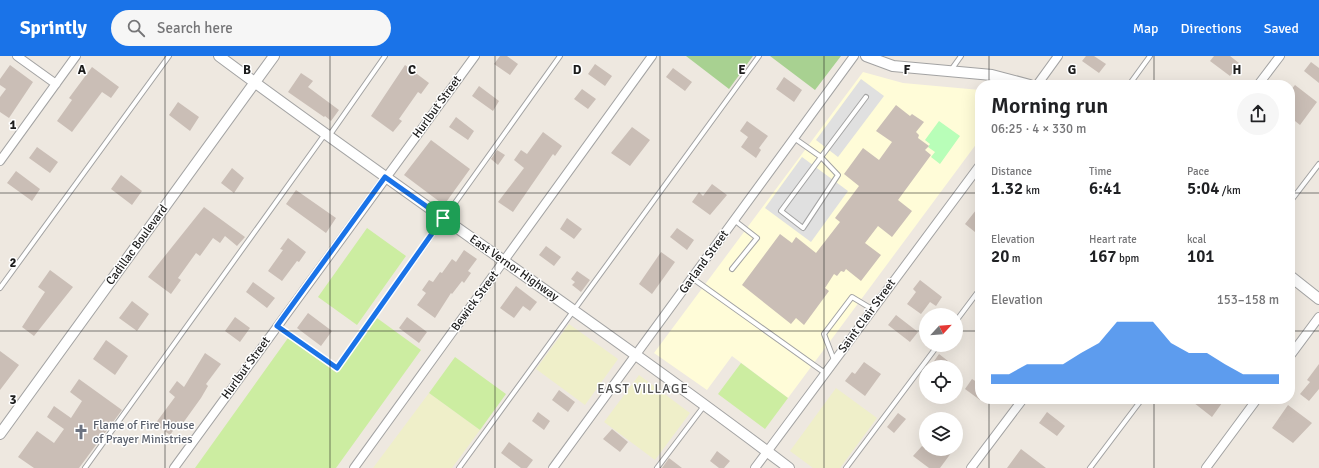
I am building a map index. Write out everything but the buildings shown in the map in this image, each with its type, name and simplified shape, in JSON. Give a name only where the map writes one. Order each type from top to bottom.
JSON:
[{"type":"street","points":[[17,56],[56,84]]},
{"type":"street","points":[[0,161],[76,56]]},
{"type":"street","name":"East Vernor Highway","points":[[219,56],[385,177],[575,311],[789,468]]},
{"type":"street","name":"Cadillac Boulevard","points":[[0,434],[274,56]]},
{"type":"street","name":"Hurlbut Street","points":[[174,468],[385,177],[475,56]]},
{"type":"street","name":"Bewick Street","points":[[354,468],[652,56]]},
{"type":"street","name":"Garland Street","points":[[553,468],[854,56]]},
{"type":"street","points":[[866,56],[893,66],[951,70],[992,75],[1011,80]]},
{"type":"street","points":[[1041,80],[1058,56]]},
{"type":"street","points":[[1262,80],[1280,56]]},
{"type":"street","name":"Saint Clair Street","points":[[755,468],[975,172]]},
{"type":"street","points":[[1295,280],[1319,299]]},
{"type":"street","points":[[1295,349],[1319,317]]},
{"type":"street","points":[[971,468],[1019,404]]},
{"type":"street","points":[[1206,468],[1253,404]]},
{"type":"lane","points":[[0,288],[169,56]]},
{"type":"lane","points":[[85,468],[385,56]]},
{"type":"lane","points":[[277,326],[337,368],[560,56]]},
{"type":"lane","points":[[460,468],[760,56]]},
{"type":"lane","points":[[951,70],[961,56]]},
{"type":"lane","points":[[1133,80],[1150,56]]},
{"type":"lane","points":[[794,138],[821,157],[838,175],[802,228],[781,211],[821,157],[866,97]]},
{"type":"lane","points":[[1295,195],[1319,164]]},
{"type":"lane","points":[[732,269],[757,238],[734,220]]},
{"type":"lane","points":[[692,278],[825,373]]},
{"type":"lane","points":[[963,312],[975,296]]},
{"type":"lane","points":[[834,361],[824,334],[852,297],[872,309]]},
{"type":"lane","points":[[846,468],[933,352]]},
{"type":"lane","points":[[1090,468],[1138,404]]},
{"type":"lane","points":[[657,468],[704,405]]},
{"type":"shaded area","points":[[863,72],[903,83],[975,90],[975,146],[788,398],[732,356],[707,390],[654,353]]},
{"type":"shaded area","points":[[861,79],[884,96],[838,157],[816,140]]},
{"type":"shaded area","points":[[802,157],[848,191],[811,242],[765,208]]},
{"type":"green space","points":[[686,56],[753,56],[729,89]]},
{"type":"green space","points":[[770,56],[841,56],[815,90]]},
{"type":"green space","points":[[939,121],[960,136],[940,164],[931,157],[935,152],[928,147],[930,144],[925,140]]},
{"type":"green space","points":[[367,228],[406,256],[357,325],[318,297]]},
{"type":"green space","points":[[377,318],[421,350],[336,468],[195,468],[288,338],[337,373]]},
{"type":"green space","points":[[569,324],[618,359],[585,405],[536,369]]},
{"type":"green space","points":[[455,357],[506,394],[480,430],[429,393]]},
{"type":"green space","points":[[741,363],[788,398],[765,429],[718,394]]},
{"type":"green space","points":[[639,375],[690,413],[655,460],[604,422]]},
{"type":"green space","points":[[836,388],[877,418],[840,468],[813,468],[790,451]]},
{"type":"green space","points":[[429,393],[480,430],[452,468],[373,468]]},
{"type":"place","name":"Flame of Fire House of Prayer Ministries","points":[[81,432]]},
{"type":"district","name":"EAST VILLAGE","points":[[643,389]]},
{"type":"route","points":[[385,177],[443,218],[337,368],[277,326],[385,177]]}]
